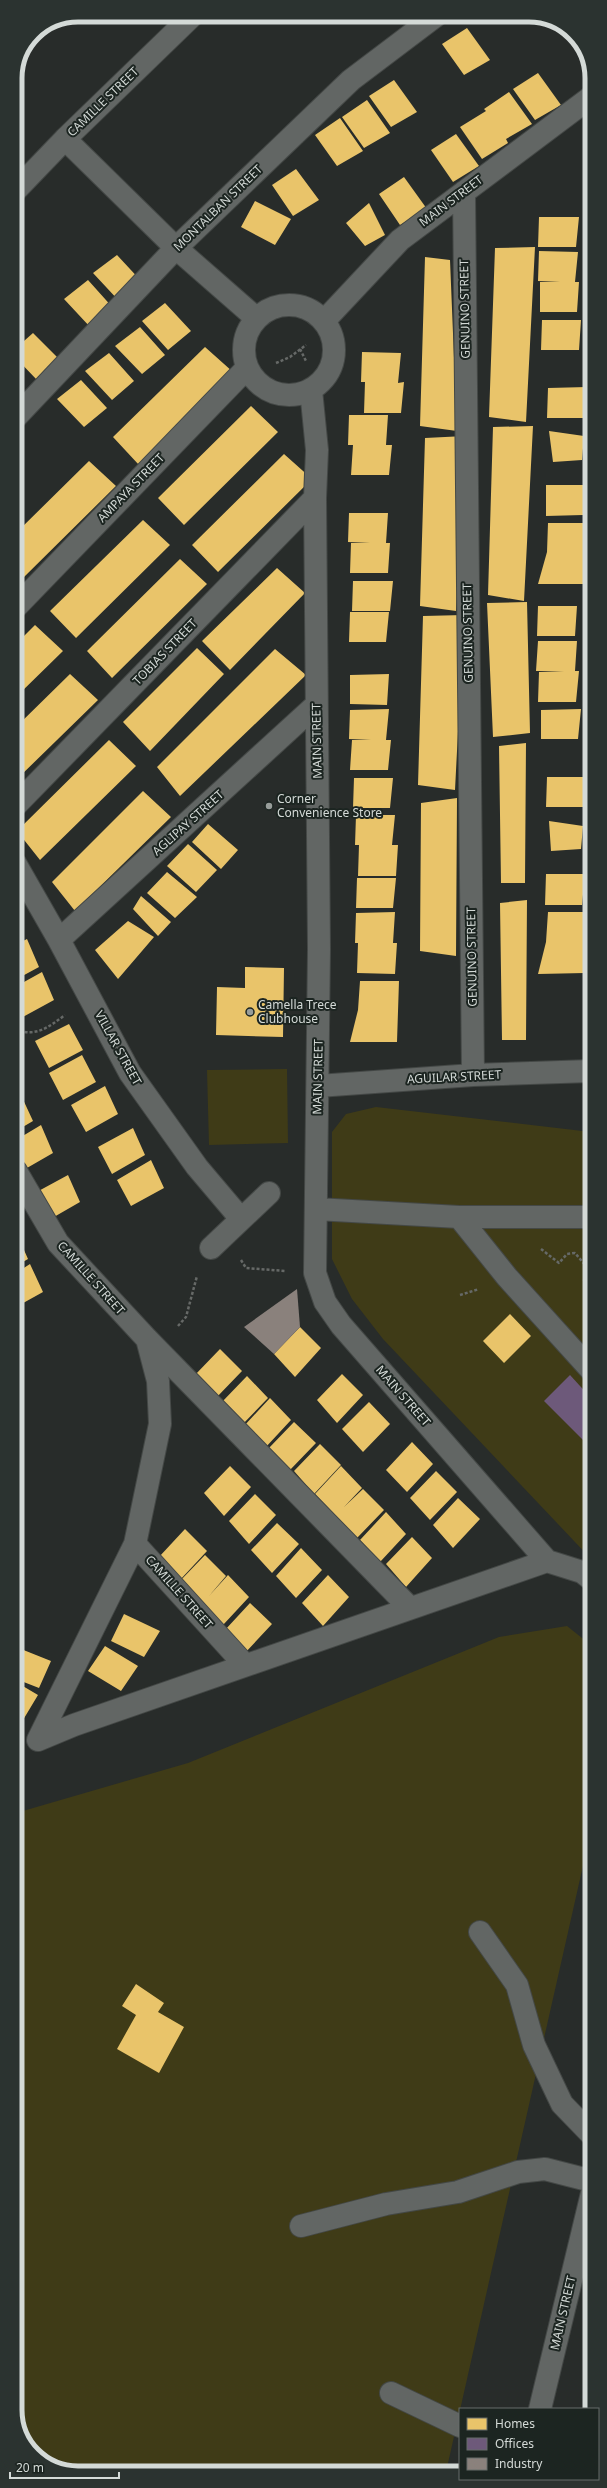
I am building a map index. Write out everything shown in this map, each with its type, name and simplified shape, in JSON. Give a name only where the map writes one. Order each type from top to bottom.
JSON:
[{"type":"street","name":"CAMILLE STREET","points":[[22,184],[65,139],[187,22]]},
{"type":"street","name":"MONTALBAN STREET","points":[[22,411],[176,248],[351,80],[428,22]]},
{"type":"street","name":"MAIN STREET","points":[[324,321],[400,240],[585,101]]},
{"type":"street","points":[[65,139],[176,248],[256,318]]},
{"type":"street","name":"GENUINO STREET","points":[[464,192],[473,1075]]},
{"type":"street","points":[[283,304],[299,305],[313,311],[324,321],[332,335],[334,351],[331,366],[323,380],[311,390],[296,395],[282,395],[267,390],[255,380],[247,368],[243,355],[244,341],[248,328],[256,318],[268,308],[283,304]]},
{"type":"street","name":"AMPAYA STREET","points":[[22,601],[247,368]]},
{"type":"street","name":"MAIN STREET","points":[[311,390],[318,450],[315,498],[318,1086],[315,1273],[325,1302],[341,1325],[547,1561]]},
{"type":"street","name":"TOBIAS STREET","points":[[22,799],[315,498]]},
{"type":"street","name":"AGLIPAY STREET","points":[[60,940],[316,705]]},
{"type":"street","name":"VILLAR STREET","points":[[22,875],[60,940],[130,1073],[197,1167],[241,1219]]},
{"type":"street","name":"AGUILAR STREET","points":[[318,1086],[473,1075],[585,1071]]},
{"type":"street","name":"CAMILLE STREET","points":[[22,1181],[58,1243],[147,1339],[409,1607]]},
{"type":"street","points":[[218,1241],[269,1193]]},
{"type":"street","points":[[316,1209],[459,1217],[585,1217]]},
{"type":"street","points":[[459,1217],[506,1277],[585,1362]]},
{"type":"street","name":"CAMILLE STREET","points":[[147,1339],[158,1381],[160,1424],[135,1544],[245,1665]]},
{"type":"street","points":[[135,1544],[38,1740],[74,1724],[409,1607],[547,1561],[582,1572],[585,1574]]},
{"type":"street","points":[[480,1932],[517,1985],[534,2045],[562,2104],[585,2128]]},
{"type":"street","points":[[302,2226],[386,2204],[458,2192],[518,2172],[545,2169],[585,2179]]},
{"type":"street","name":"MAIN STREET","points":[[540,2408],[585,2222]]},
{"type":"street","points":[[391,2393],[459,2426]]},
{"type":"path","points":[[247,368],[278,363],[290,357],[315,337],[324,321]]},
{"type":"path","points":[[22,1032],[36,1033],[49,1027],[72,1010],[94,1005]]},
{"type":"path","points":[[521,1216],[527,1231],[535,1244],[552,1259],[559,1263],[567,1254],[574,1253],[580,1258],[585,1267]]},
{"type":"path","points":[[147,1339],[169,1335],[186,1317],[199,1270],[218,1241],[246,1268],[315,1273]]},
{"type":"shaded area","points":[[287,1069],[288,1143],[209,1145],[207,1070]]},
{"type":"shaded area","points":[[376,1107],[585,1131],[585,1553],[383,1339],[352,1299],[332,1259],[332,1132],[346,1114]]},
{"type":"shaded area","points":[[567,1626],[585,1640],[585,1857],[460,2408],[459,2408],[459,2414],[447,2466],[75,2466],[57,2462],[41,2452],[34,2444],[25,2428],[22,2410],[22,1811],[188,1763],[499,1637]]},
{"type":"building: Homes","points":[[467,28],[490,60],[464,75],[442,44]]},
{"type":"building: Homes","points":[[538,73],[561,105],[535,120],[513,89]]},
{"type":"building: Homes","points":[[394,80],[417,112],[391,127],[369,96]]},
{"type":"building: Homes","points":[[509,92],[532,124],[506,139],[508,143],[482,159],[460,127],[486,111],[484,109]]},
{"type":"building: Homes","points":[[367,100],[390,133],[364,148],[342,117]]},
{"type":"building: Homes","points":[[340,118],[363,151],[337,166],[315,135]]},
{"type":"building: Homes","points":[[456,134],[479,166],[453,182],[431,150]]},
{"type":"building: Homes","points":[[296,169],[319,200],[293,216],[272,185]]},
{"type":"building: Homes","points":[[404,177],[427,209],[400,225],[379,194]]},
{"type":"building: Homes","points":[[255,201],[291,219],[275,245],[241,227]]},
{"type":"building: Homes","points":[[369,203],[385,235],[365,246],[346,223]]},
{"type":"building: Homes","points":[[539,217],[579,217],[576,247],[538,247]]},
{"type":"building: Homes","points":[[535,247],[526,422],[489,417],[495,248]]},
{"type":"building: Homes","points":[[539,251],[578,252],[575,282],[579,282],[577,312],[540,312],[540,282],[560,282],[538,281]]},
{"type":"building: Homes","points":[[117,255],[143,283],[120,302],[93,273]]},
{"type":"building: Homes","points":[[425,257],[450,260],[457,431],[420,426]]},
{"type":"building: Homes","points":[[88,280],[114,309],[91,328],[64,299]]},
{"type":"building: Homes","points":[[165,303],[191,331],[168,350],[142,321]]},
{"type":"building: Homes","points":[[542,320],[581,320],[579,350],[541,350]]},
{"type":"building: Homes","points":[[140,327],[165,355],[142,374],[115,346]]},
{"type":"building: Homes","points":[[33,333],[61,361],[37,380],[22,364],[22,343]]},
{"type":"building: Homes","points":[[205,347],[233,372],[139,465],[113,437]]},
{"type":"building: Homes","points":[[362,352],[401,353],[398,383],[404,382],[401,413],[364,413],[365,382],[361,382]]},
{"type":"building: Homes","points":[[109,353],[134,381],[112,400],[85,371]]},
{"type":"building: Homes","points":[[81,380],[107,408],[84,427],[57,399]]},
{"type":"building: Homes","points":[[585,387],[585,418],[547,418],[548,388]]},
{"type":"building: Homes","points":[[251,406],[278,432],[184,525],[158,498]]},
{"type":"building: Homes","points":[[349,415],[388,415],[386,445],[392,445],[389,475],[351,475],[353,445],[348,445]]},
{"type":"building: Homes","points":[[533,426],[524,601],[488,595],[493,427]]},
{"type":"building: Homes","points":[[549,431],[584,436],[582,460],[553,462]]},
{"type":"building: Homes","points":[[465,436],[456,611],[420,606],[425,438]]},
{"type":"building: Homes","points":[[284,454],[312,479],[218,572],[192,545]]},
{"type":"building: Homes","points":[[89,461],[116,486],[22,579],[22,527]]},
{"type":"building: Homes","points":[[546,485],[585,485],[583,515],[546,516]]},
{"type":"building: Homes","points":[[349,513],[388,513],[386,543],[390,543],[388,573],[350,573],[351,543],[370,543],[348,542]]},
{"type":"building: Homes","points":[[143,520],[170,545],[76,638],[50,611]]},
{"type":"building: Homes","points":[[548,523],[585,523],[585,584],[538,584],[547,552]]},
{"type":"building: Homes","points":[[180,559],[207,584],[112,678],[87,651]]},
{"type":"building: Homes","points":[[277,568],[305,593],[230,670],[202,641]]},
{"type":"building: Homes","points":[[353,581],[393,581],[390,611],[352,611]]},
{"type":"building: Homes","points":[[527,602],[530,733],[493,737],[487,603]]},
{"type":"building: Homes","points":[[538,606],[577,606],[575,636],[537,636]]},
{"type":"building: Homes","points":[[350,612],[389,612],[386,642],[349,642]]},
{"type":"building: Homes","points":[[464,615],[455,790],[418,785],[423,616]]},
{"type":"building: Homes","points":[[35,625],[63,651],[22,691],[22,638]]},
{"type":"building: Homes","points":[[538,641],[577,641],[575,671],[579,671],[576,702],[538,702],[539,672],[564,671],[536,671]]},
{"type":"building: Homes","points":[[197,648],[224,674],[150,751],[123,722]]},
{"type":"building: Homes","points":[[275,649],[306,675],[180,796],[157,767]]},
{"type":"building: Homes","points":[[70,674],[98,700],[22,774],[22,721]]},
{"type":"building: Homes","points":[[389,674],[387,705],[350,704],[350,675]]},
{"type":"building: Homes","points":[[389,709],[386,740],[391,740],[388,770],[350,770],[352,740],[371,740],[349,739],[350,710]]},
{"type":"building: Homes","points":[[581,709],[578,739],[541,739],[541,710]]},
{"type":"building: Homes","points":[[109,740],[136,766],[40,860],[22,837],[22,826]]},
{"type":"building: Homes","points":[[526,743],[525,883],[501,883],[499,746]]},
{"type":"building: Homes","points":[[547,777],[585,777],[584,807],[546,807]]},
{"type":"building: Homes","points":[[354,778],[393,778],[390,808],[353,808]]},
{"type":"building: Homes","points":[[143,791],[171,817],[75,911],[52,882]]},
{"type":"building: Homes","points":[[457,798],[456,956],[420,951],[421,803]]},
{"type":"building: Homes","points":[[356,815],[395,815],[392,845],[398,845],[396,876],[358,876],[359,845],[355,845]]},
{"type":"building: Homes","points":[[549,821],[583,826],[581,849],[551,851]]},
{"type":"building: Homes","points":[[208,824],[238,850],[221,869],[192,842]]},
{"type":"building: Homes","points":[[188,844],[217,870],[196,892],[167,866]]},
{"type":"building: Homes","points":[[167,872],[197,897],[175,918],[147,893]]},
{"type":"building: Homes","points":[[546,874],[585,874],[582,905],[545,905]]},
{"type":"building: Homes","points":[[357,878],[396,878],[393,908],[356,908]]},
{"type":"building: Homes","points":[[141,896],[171,922],[158,936],[133,909]]},
{"type":"building: Homes","points":[[527,900],[526,1040],[502,1040],[500,903]]},
{"type":"building: Homes","points":[[395,912],[393,943],[397,943],[395,974],[357,973],[358,943],[355,943],[356,913]]},
{"type":"building: Homes","points":[[548,912],[585,912],[585,973],[538,974],[546,942]]},
{"type":"building: Homes","points":[[128,921],[154,937],[118,979],[95,950]]},
{"type":"building: Homes","points":[[27,939],[39,967],[22,976],[22,942]]},
{"type":"building: Homes","name":"Camella Trece Clubhouse","points":[[245,967],[284,968],[283,1037],[216,1035],[217,987],[245,988]]},
{"type":"building: Homes","points":[[42,972],[54,1000],[22,1017],[22,983]]},
{"type":"building: Homes","points":[[360,981],[399,981],[397,1042],[350,1042],[358,1010]]},
{"type":"building: Homes","points":[[69,1024],[83,1050],[49,1068],[35,1041]]},
{"type":"building: Homes","points":[[82,1055],[96,1082],[63,1100],[49,1073]]},
{"type":"building: Homes","points":[[105,1086],[118,1114],[86,1132],[71,1105]]},
{"type":"building: Homes","points":[[22,1097],[33,1121],[22,1127]]},
{"type":"building: Homes","points":[[41,1125],[53,1153],[22,1171],[22,1136]]},
{"type":"building: Homes","points":[[133,1128],[145,1155],[112,1174],[98,1147]]},
{"type":"building: Homes","points":[[151,1160],[164,1188],[131,1206],[117,1180]]},
{"type":"building: Homes","points":[[68,1175],[80,1202],[47,1221],[33,1194]]},
{"type":"building: Homes","points":[[22,1246],[28,1259],[22,1262]]},
{"type":"building: Homes","points":[[30,1264],[43,1292],[22,1304],[22,1269]]},
{"type":"building: Homes","points":[[510,1314],[531,1336],[504,1363],[483,1341]]},
{"type":"building: Homes","points":[[300,1327],[321,1348],[295,1377],[274,1354]]},
{"type":"building: Homes","points":[[220,1349],[242,1371],[215,1399],[194,1376]]},
{"type":"building: Homes","points":[[342,1374],[363,1395],[337,1423],[317,1400]]},
{"type":"building: Homes","points":[[247,1376],[268,1398],[241,1426],[221,1403]]},
{"type":"building: Homes","points":[[270,1398],[291,1420],[265,1448],[244,1426]]},
{"type":"building: Homes","points":[[369,1402],[390,1424],[363,1452],[342,1429]]},
{"type":"building: Homes","points":[[294,1422],[316,1443],[289,1471],[268,1449]]},
{"type":"building: Homes","points":[[412,1442],[433,1464],[407,1492],[386,1470]]},
{"type":"building: Homes","points":[[320,1444],[341,1465],[314,1494],[294,1471]]},
{"type":"building: Homes","points":[[230,1466],[251,1487],[224,1516],[204,1493]]},
{"type":"building: Homes","points":[[341,1466],[362,1488],[344,1507],[363,1489],[384,1510],[357,1538],[315,1494]]},
{"type":"building: Homes","points":[[436,1471],[457,1492],[430,1520],[410,1498]]},
{"type":"building: Homes","points":[[255,1494],[276,1515],[249,1544],[229,1521]]},
{"type":"building: Homes","points":[[458,1498],[480,1519],[453,1548],[433,1525]]},
{"type":"building: Homes","points":[[386,1512],[406,1534],[380,1562],[360,1540]]},
{"type":"building: Homes","points":[[277,1523],[299,1544],[272,1573],[251,1550]]},
{"type":"building: Homes","points":[[185,1529],[207,1551],[180,1580],[159,1557]]},
{"type":"building: Homes","points":[[412,1537],[432,1558],[406,1587],[386,1564]]},
{"type":"building: Homes","points":[[301,1548],[322,1570],[296,1598],[276,1576]]},
{"type":"building: Homes","points":[[205,1555],[226,1576],[209,1596],[228,1575],[249,1597],[223,1625],[179,1582]]},
{"type":"building: Homes","points":[[328,1575],[349,1597],[323,1626],[302,1603]]},
{"type":"building: Homes","points":[[250,1603],[272,1624],[245,1653],[225,1630]]},
{"type":"building: Homes","points":[[124,1614],[160,1631],[144,1657],[111,1641]]},
{"type":"building: Homes","points":[[105,1646],[138,1666],[121,1691],[88,1671]]},
{"type":"building: Homes","points":[[22,1649],[51,1661],[39,1688],[22,1681]]},
{"type":"building: Homes","points":[[22,1686],[38,1695],[22,1719]]},
{"type":"building: Homes","points":[[136,1984],[164,2003],[158,2012],[184,2027],[159,2073],[117,2049],[136,2015],[122,2006]]},
{"type":"building: Offices","points":[[570,1375],[585,1391],[585,1442],[544,1401]]},
{"type":"building: Industry","points":[[297,1289],[300,1327],[274,1354],[244,1327]]},
{"type":"place","name":"Corner Convenience Store","points":[[269,806]]},
{"type":"place","name":"Camella Trece Clubhouse","points":[[250,1012]]}]
